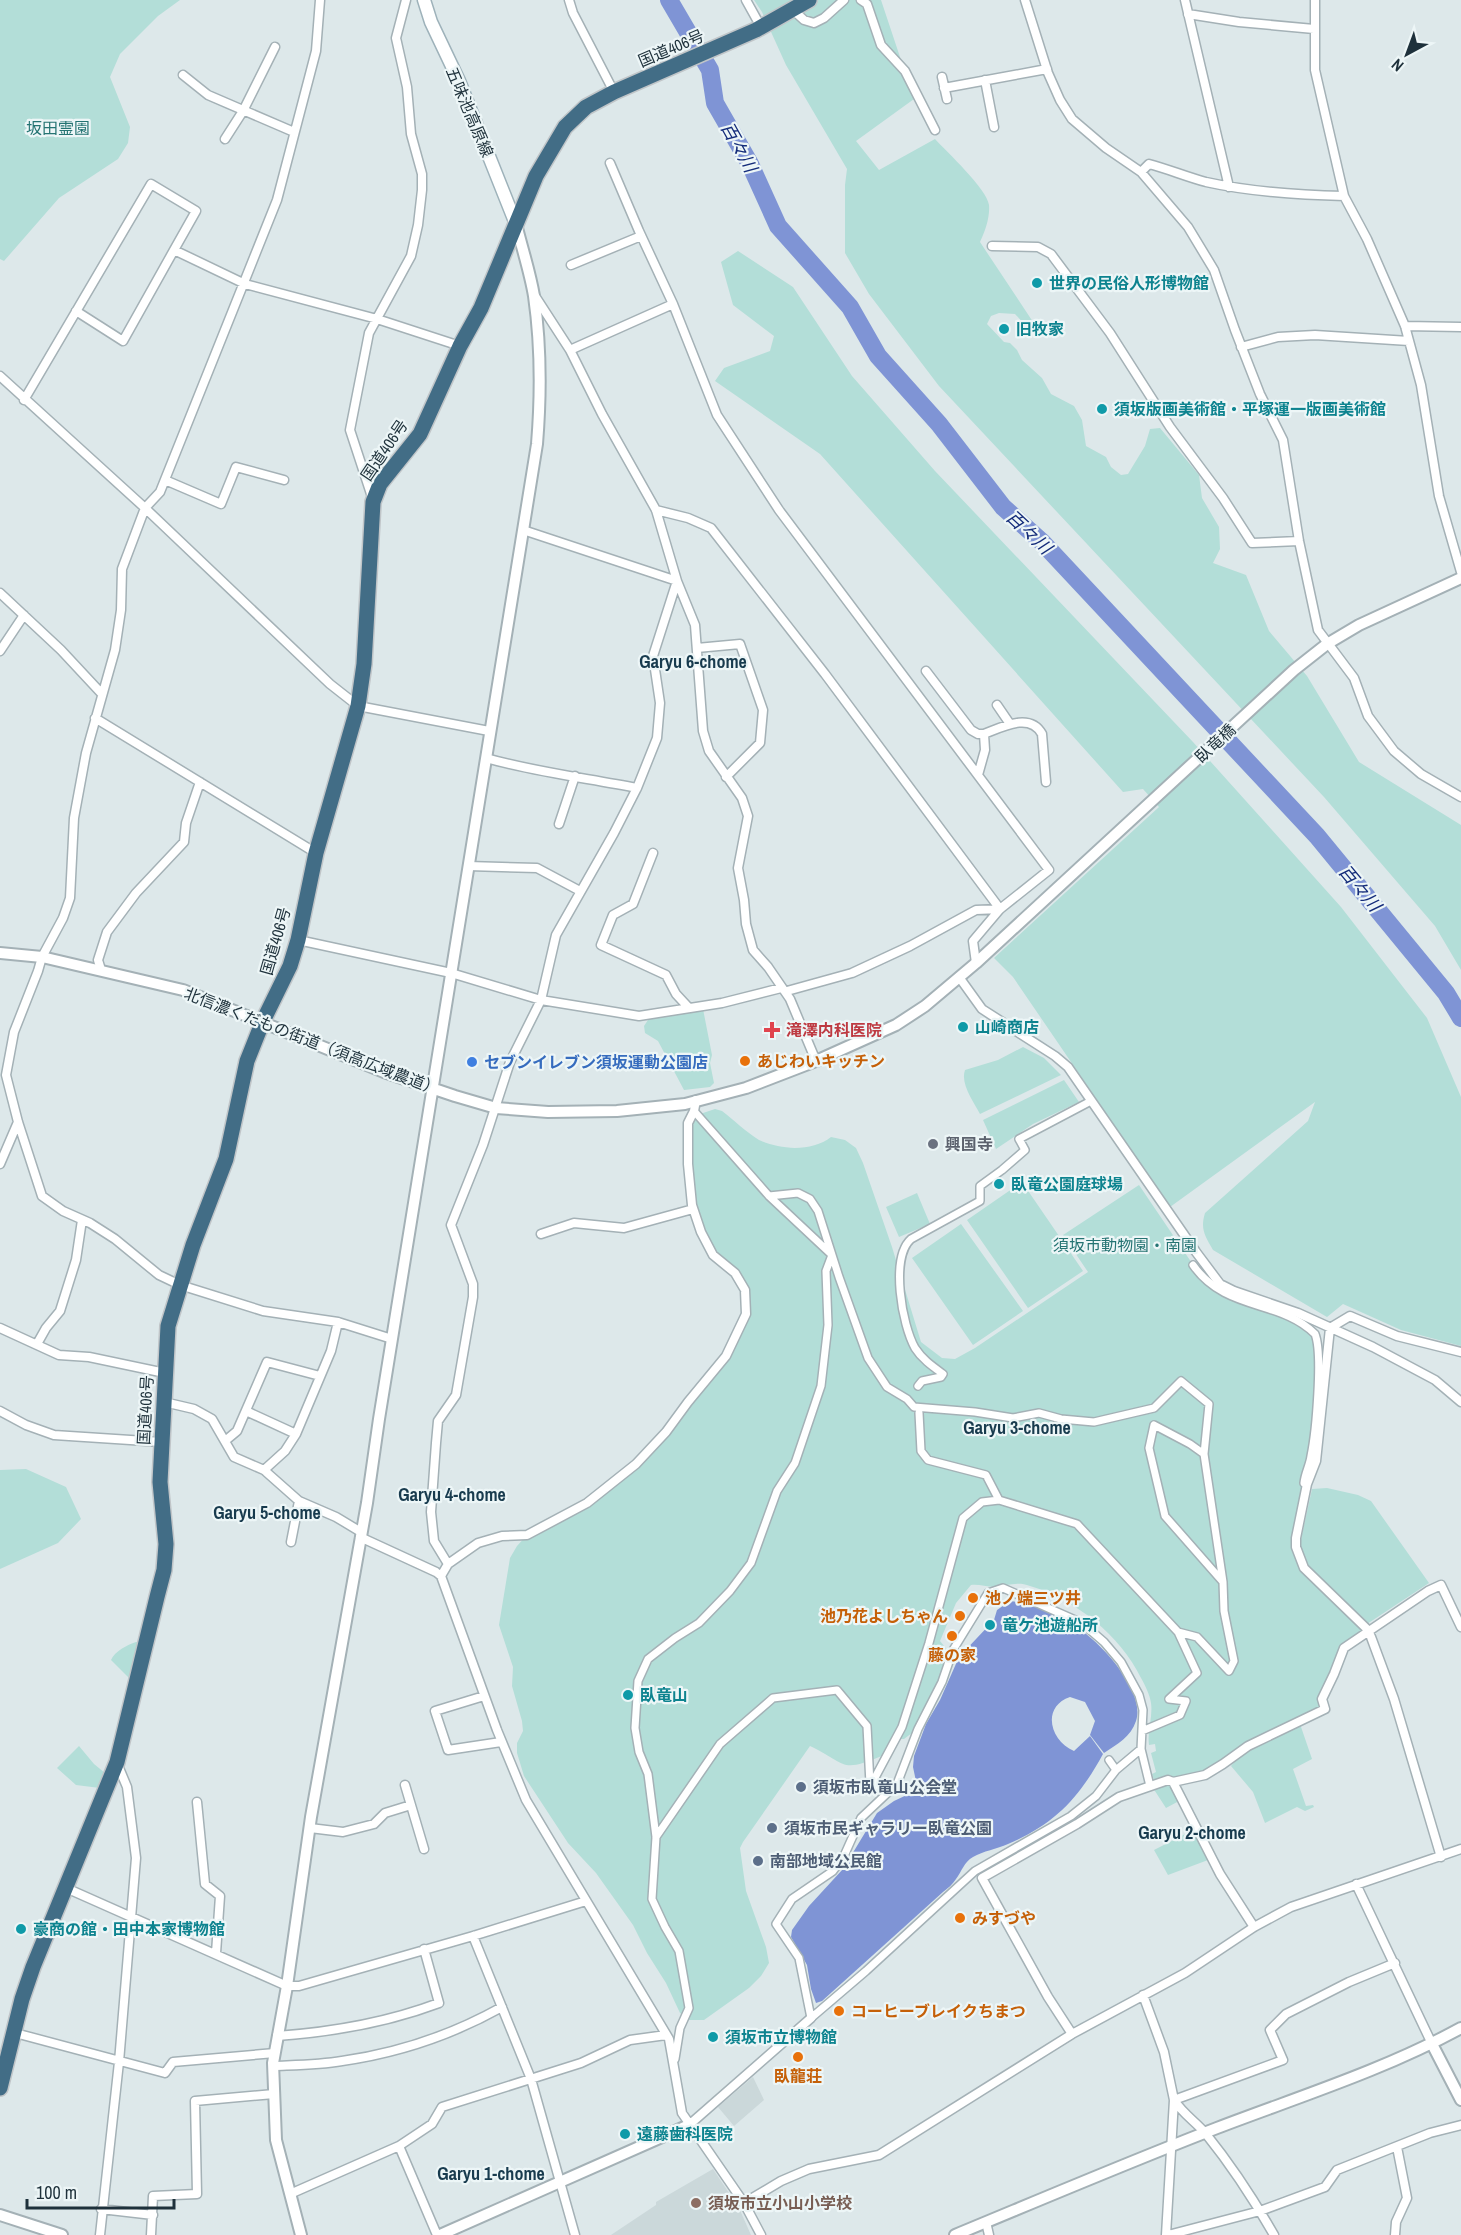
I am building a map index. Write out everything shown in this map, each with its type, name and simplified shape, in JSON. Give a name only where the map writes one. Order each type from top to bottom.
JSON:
[{"type":"highway","name":"国道406号","points":[[0,2088],[22,1999],[33,1967],[117,1762],[164,1570],[166,1544],[160,1482],[168,1326],[180,1285],[226,1159],[243,1076],[263,1021],[290,966],[298,940],[316,853],[358,706],[364,664],[373,502],[380,484],[420,434],[460,346],[481,308],[536,176],[565,128],[586,107],[614,92],[759,29],[809,0]]},
{"type":"main road","name":"五味池高原線","points":[[424,0],[431,22],[459,81],[516,224]]},
{"type":"street","points":[[320,0],[316,51],[277,200],[160,492],[145,508],[122,569],[121,609],[115,650],[86,753],[74,818],[70,898],[63,918],[42,957],[39,971],[14,1032],[3,1073],[42,1196],[63,1211],[90,1222],[159,1275],[180,1285],[262,1311],[338,1322],[392,1339]]},
{"type":"street","points":[[373,502],[350,430],[369,333],[411,256],[418,225],[422,190],[422,174],[411,134],[407,87],[396,38],[406,0]]},
{"type":"street","points":[[570,0],[573,13],[614,92]]},
{"type":"street","points":[[746,0],[759,29]]},
{"type":"street","points":[[793,10],[804,20],[814,23],[824,18],[844,0]]},
{"type":"street","points":[[861,0],[867,4],[881,45],[905,71],[935,130]]},
{"type":"street","points":[[1025,0],[1047,69],[1060,100],[1072,119],[1106,148],[1141,172],[1188,227],[1214,270],[1260,394],[1283,440],[1299,541],[1318,630],[1354,678],[1368,716],[1394,751],[1421,774],[1461,797]]},
{"type":"street","points":[[1185,0],[1229,187]]},
{"type":"street","points":[[1315,0],[1315,70],[1344,196],[1367,239],[1405,326],[1421,385],[1440,496],[1461,572]]},
{"type":"street","points":[[1188,14],[1239,22],[1314,29]]},
{"type":"street","points":[[225,139],[243,111],[275,47]]},
{"type":"street","points":[[944,88],[1047,69]]},
{"type":"street","points":[[183,75],[208,95],[294,132]]},
{"type":"street","points":[[942,76],[947,99]]},
{"type":"street","points":[[985,80],[994,127]]},
{"type":"street","points":[[610,162],[717,415],[779,510],[1049,870],[1000,909],[973,941],[976,963]]},
{"type":"street","points":[[1141,172],[1149,164],[1229,187],[1291,195],[1344,196]]},
{"type":"street","points":[[24,399],[151,184],[196,211],[123,341],[76,311]]},
{"type":"street","points":[[301,2235],[276,2140],[273,2066],[537,444],[541,401],[539,348],[533,294],[516,224]]},
{"type":"street","points":[[571,265],[641,236]]},
{"type":"street","points":[[992,246],[1038,247],[1051,254],[1110,333],[1170,427],[1223,498],[1252,543],[1299,541]]},
{"type":"street","points":[[174,250],[244,284],[376,319],[460,346]]},
{"type":"street","points":[[533,294],[570,350],[602,414],[656,510],[677,581],[695,625],[703,731],[709,751],[742,798],[748,816],[738,868],[746,924],[753,950],[790,999],[816,1061]]},
{"type":"street","points":[[570,350],[672,304]]},
{"type":"street","points":[[1405,326],[1461,327]]},
{"type":"street","points":[[1241,347],[1278,337],[1315,335],[1409,341]]},
{"type":"street","points":[[0,376],[145,508],[330,684],[358,706],[489,731]]},
{"type":"street","points":[[165,480],[221,504],[236,467],[284,480]]},
{"type":"street","points":[[656,510],[688,518],[711,528],[825,674],[1000,909]]},
{"type":"street","points":[[523,530],[677,581]]},
{"type":"street","points":[[1327,644],[1359,625],[1461,578]]},
{"type":"street","points":[[448,1564],[434,1540],[431,1512],[436,1443],[438,1421],[456,1395],[473,1284],[451,1224],[496,1108],[510,1062],[541,1000],[556,935],[580,891],[591,877],[637,788],[657,738],[660,703],[653,656],[677,581]]},
{"type":"street","points":[[0,593],[102,694]]},
{"type":"street","points":[[0,651],[24,615]]},
{"type":"street","points":[[697,648],[740,644],[763,710],[760,742],[726,777]]},
{"type":"street","name":"臥竜橋","points":[[1136,816],[1294,670],[1327,644]]},
{"type":"street","points":[[926,671],[971,730],[978,734],[1010,724],[1029,723],[1039,728],[1042,734],[1046,782]]},
{"type":"street","points":[[997,705],[1010,724]]},
{"type":"street","points":[[95,718],[316,853]]},
{"type":"street","points":[[978,775],[985,750],[984,734]]},
{"type":"street","points":[[486,758],[525,769],[637,788]]},
{"type":"street","points":[[559,824],[575,776]]},
{"type":"street","points":[[101,970],[98,960],[107,932],[136,893],[183,842],[186,823],[200,782]]},
{"type":"street","name":"北信濃くだもの街道（須高広域農道）","points":[[0,953],[42,957],[183,990],[384,1072],[496,1108],[548,1112],[616,1111],[695,1105],[816,1061],[896,1025],[925,1006],[976,963],[1136,816]]},
{"type":"street","points":[[653,854],[633,904],[613,915],[601,945],[666,975],[676,994],[689,1008]]},
{"type":"street","points":[[468,866],[537,868],[580,891]]},
{"type":"street","points":[[298,940],[451,973],[541,1000],[639,1016],[722,1003],[781,988],[787,991],[852,973],[910,946],[976,910],[1000,909]]},
{"type":"street","points":[[959,977],[982,1009],[1055,1056],[1068,1068],[1220,1284],[1298,1313],[1372,1347],[1435,1380],[1461,1402]]},
{"type":"street","points":[[918,1386],[922,1381],[941,1377],[943,1374],[927,1363],[915,1347],[906,1324],[900,1265],[905,1245],[980,1201],[980,1186],[1025,1150],[1019,1139],[1091,1101]]},
{"type":"street","points":[[695,1105],[770,1196],[832,1255]]},
{"type":"street","points":[[441,1576],[448,1564],[478,1543],[502,1536],[527,1535],[587,1503],[636,1464],[726,1356],[746,1314],[746,1290],[735,1273],[713,1255],[700,1232],[693,1209],[688,1164],[688,1124],[695,1105]]},
{"type":"street","points":[[0,1164],[18,1122]]},
{"type":"street","points":[[770,1196],[798,1193],[810,1199],[818,1211],[868,1358],[887,1387],[907,1399],[917,1410],[921,1451],[928,1460],[986,1475],[999,1500]]},
{"type":"street","points":[[541,1234],[574,1222],[624,1228],[693,1209]]},
{"type":"street","points":[[37,1344],[60,1311],[76,1260],[82,1220]]},
{"type":"street","points":[[675,2060],[680,2028],[689,2008],[679,1951],[652,1899],[656,1837],[648,1774],[639,1752],[635,1728],[638,1681],[648,1659],[699,1623],[730,1591],[751,1563],[777,1491],[795,1463],[821,1386],[828,1325],[826,1271],[832,1255]]},
{"type":"street","points":[[1193,1265],[1202,1278],[1221,1292],[1294,1320],[1315,1334],[1319,1366],[1312,1451],[1304,1483]]},
{"type":"street","points":[[1330,1328],[1350,1316],[1397,1336],[1461,1352]]},
{"type":"street","points":[[264,1470],[285,1451],[296,1434],[331,1350],[338,1322]]},
{"type":"street","points":[[0,1328],[59,1355],[89,1357],[165,1373]]},
{"type":"street","points":[[1330,1328],[1316,1461],[1306,1484],[1296,1547],[1309,1574],[1368,1630],[1394,1699],[1441,1857]]},
{"type":"street","points":[[225,1441],[237,1431],[267,1362],[320,1376]]},
{"type":"street","points":[[917,1410],[926,1408],[975,1412],[1013,1418],[1040,1413],[1061,1419],[1094,1422],[1154,1408],[1180,1381],[1209,1404],[1204,1454],[1223,1582],[1224,1611],[1234,1661],[1229,1671],[1197,1637],[1178,1632]]},
{"type":"street","points":[[164,1402],[194,1409],[212,1419],[234,1457],[264,1470],[299,1501],[336,1516],[361,1534],[441,1576],[501,1742],[526,1800],[666,2035],[671,2049],[682,2113],[744,2203],[761,2235]]},
{"type":"street","points":[[0,1411],[26,1425],[54,1435],[161,1442]]},
{"type":"street","points":[[246,1411],[296,1434]]},
{"type":"street","points":[[1204,1454],[1154,1425],[1149,1448],[1165,1516],[1223,1582]]},
{"type":"street","points":[[870,1786],[902,1727],[929,1643],[963,1518],[982,1502],[999,1500],[1077,1524],[1178,1632],[1197,1673],[1169,1699],[1186,1701],[1180,1715],[1142,1731]]},
{"type":"street","points":[[291,1542],[299,1501]]},
{"type":"street","points":[[1072,2034],[1048,1997],[982,1878],[1077,1824],[1119,1797],[1168,1780],[1173,1782],[1205,1775],[1248,1746],[1325,1709],[1322,1700],[1335,1674],[1344,1648],[1428,1591],[1441,1585],[1461,1627]]},
{"type":"street","points":[[811,2018],[799,1958],[776,1924],[792,1899],[833,1871],[844,1856],[861,1818],[897,1784],[918,1729],[942,1683],[953,1650],[988,1593],[1003,1588],[1082,1623],[1104,1642],[1121,1662],[1139,1695],[1143,1710],[1141,1749],[1150,1786]]},
{"type":"street","points":[[656,1837],[720,1744],[772,1698],[837,1690],[867,1726],[870,1786]]},
{"type":"street","points":[[484,1696],[435,1711],[448,1750],[501,1742]]},
{"type":"street","points":[[399,2146],[438,2235],[464,2230],[560,2181],[689,2125],[964,1884],[975,1871],[1071,1816],[1096,1796],[1116,1770],[1141,1749]]},
{"type":"street","points":[[1109,1760],[1116,1770]]},
{"type":"street","points":[[100,2235],[101,2209],[119,2062],[136,1858],[127,1787],[117,1762]]},
{"type":"street","points":[[1173,1782],[1220,1874],[1254,1928]]},
{"type":"street","points":[[870,1786],[897,1784]]},
{"type":"street","points":[[405,1785],[424,1849]]},
{"type":"street","points":[[197,1802],[205,1884],[220,1896],[216,1953]]},
{"type":"street","points":[[310,1828],[343,1832],[374,1824],[385,1813],[411,1805]]},
{"type":"street","points":[[744,2203],[781,2181],[808,2169],[879,2155],[1072,2034],[1185,1973],[1291,1907],[1461,1849]]},
{"type":"street","points":[[1356,1884],[1461,2100]]},
{"type":"street","points":[[66,1888],[287,1986],[299,1986],[586,1901]]},
{"type":"street","points":[[473,1936],[531,2079],[575,2235]]},
{"type":"street","points":[[277,2037],[330,2032],[384,2021],[439,2003],[424,1949]]},
{"type":"street","points":[[1174,2100],[1283,2060],[1270,2030],[1287,2014],[1349,1982],[1395,1963]]},
{"type":"street","points":[[1143,1995],[1164,2052],[1174,2100],[1167,2235],[1260,2211],[1325,2187],[1337,2170],[1430,2133],[1461,2125]]},
{"type":"street","points":[[273,2066],[342,2061],[424,2042],[471,2024],[502,2007]]},
{"type":"street","points":[[955,2235],[1432,2044],[1461,2028]]},
{"type":"street","points":[[15,2033],[165,2073],[173,2062],[275,2053]]},
{"type":"street","points":[[290,2194],[399,2146],[432,2124],[442,2107],[581,2063],[630,2040],[666,2035]]},
{"type":"street","points":[[151,2235],[153,2196],[197,2194],[195,2101],[274,2094]]},
{"type":"street","points":[[1174,2100],[1182,2112],[1205,2133],[1260,2211],[1274,2235]]},
{"type":"street","points":[[1395,2235],[1396,2222],[1407,2198],[1397,2147]]},
{"type":"street","points":[[101,2209],[153,2215]]},
{"type":"street","points":[[0,2215],[62,2235]]},
{"type":"street","points":[[986,2222],[989,2235]]},
{"type":"shaded area","points":[[753,2077],[764,2100],[734,2126],[718,2107]]},
{"type":"shaded area","name":"須坂市立小山小学校","points":[[713,2169],[739,2208],[751,2235],[611,2235],[656,2205],[656,2202]]},
{"type":"green space","name":"坂田霊園","points":[[0,0],[180,0],[158,16],[120,54],[110,77],[130,127],[128,143],[118,159],[59,198],[4,261],[0,259]]},
{"type":"green space","points":[[754,0],[881,0],[914,99],[856,141],[879,170],[935,139],[966,171],[987,198],[989,205],[988,220],[980,242],[1035,325],[1026,326],[1015,314],[999,313],[991,316],[987,324],[1004,342],[1010,343],[1017,350],[1022,360],[1042,378],[1051,394],[1074,406],[1082,420],[1086,446],[1106,457],[1111,467],[1121,475],[1128,474],[1145,446],[1150,429],[1160,428],[1199,475],[1202,498],[1219,527],[1220,549],[1213,563],[1246,575],[1269,631],[1307,676],[1359,762],[1461,825],[1461,970],[1435,926],[1324,797],[939,386],[869,294],[845,253],[847,169],[786,65],[762,12]]},
{"type":"green space","points":[[738,251],[793,287],[852,376],[935,471],[1193,742],[1341,907],[1427,1018],[1461,1097],[1461,1346],[1401,1330],[1343,1304],[1327,1317],[1213,1250],[1204,1232],[1205,1213],[1308,1121],[1315,1102],[1170,1207],[1013,977],[994,958],[1159,807],[1143,789],[1123,792],[820,454],[715,381],[724,368],[770,351],[774,336],[733,305],[721,262]]},
{"type":"green space","points":[[703,1009],[712,1055],[710,1063],[714,1083],[710,1087],[684,1090],[658,1041],[645,1033],[644,1026],[650,1017]]},
{"type":"green space","points":[[1023,1047],[1044,1058],[1061,1075],[980,1114],[966,1087],[965,1070],[998,1060]]},
{"type":"green space","points":[[1064,1080],[1079,1102],[1033,1124],[996,1149],[983,1120]]},
{"type":"green space","name":"須坂市動物園・南園","points":[[715,1109],[722,1111],[754,1137],[776,1146],[805,1147],[831,1137],[845,1140],[856,1148],[892,1247],[921,1342],[942,1358],[955,1359],[975,1348],[1088,1272],[1063,1235],[1139,1185],[1202,1278],[1310,1329],[1319,1354],[1312,1444],[1294,1535],[1307,1576],[1362,1629],[1340,1647],[1332,1673],[1319,1699],[1322,1708],[1203,1773],[1175,1779],[1170,1775],[1154,1780],[1152,1774],[1156,1772],[1151,1753],[1156,1751],[1155,1744],[1149,1745],[1150,1697],[1132,1662],[1109,1634],[1080,1610],[1047,1592],[1021,1584],[994,1587],[971,1585],[956,1603],[940,1641],[949,1652],[939,1682],[912,1733],[904,1739],[893,1739],[884,1755],[859,1764],[838,1762],[810,1746],[743,1842],[740,1848],[746,1891],[766,1947],[769,1963],[761,1976],[749,1988],[704,2020],[689,2020],[680,2013],[633,1925],[596,1873],[568,1843],[524,1776],[517,1753],[517,1743],[523,1731],[522,1721],[512,1686],[513,1667],[499,1625],[510,1558],[517,1546],[527,1535],[586,1503],[636,1464],[726,1357],[746,1314],[745,1290],[713,1255],[692,1205],[688,1123],[697,1115]]},
{"type":"green space","points":[[1022,1182],[1083,1271],[1028,1308],[967,1220]]},
{"type":"green space","points":[[917,1193],[930,1224],[899,1237],[886,1207]]},
{"type":"green space","points":[[961,1224],[1023,1311],[973,1345],[912,1258]]},
{"type":"green space","points":[[26,1469],[66,1487],[81,1519],[58,1543],[0,1569],[0,1470]]},
{"type":"green space","points":[[1327,1488],[1358,1495],[1371,1501],[1429,1583],[1367,1624],[1307,1566],[1300,1544],[1312,1489]]},
{"type":"green space","points":[[136,1642],[145,1643],[132,1681],[111,1660],[118,1651]]},
{"type":"green space","points":[[1300,1724],[1312,1759],[1293,1769],[1306,1806],[1313,1805],[1314,1807],[1305,1811],[1297,1807],[1265,1823],[1253,1792],[1231,1766],[1245,1752]]},
{"type":"green space","points":[[79,1746],[105,1773],[100,1788],[76,1785],[57,1768]]},
{"type":"green space","points":[[1170,1783],[1179,1801],[1166,1808],[1153,1788]]},
{"type":"green space","points":[[1193,1830],[1208,1860],[1168,1875],[1154,1850]]},
{"type":"water","points":[[1010,1601],[1036,1607],[1078,1628],[1109,1656],[1128,1682],[1134,1696],[1137,1709],[1134,1727],[1123,1740],[1104,1753],[1090,1735],[1095,1721],[1085,1702],[1070,1697],[1061,1702],[1055,1708],[1052,1716],[1052,1724],[1059,1740],[1074,1751],[1090,1736],[1103,1754],[1075,1797],[1039,1828],[1008,1844],[970,1859],[950,1886],[822,2001],[816,2003],[807,1965],[791,1937],[792,1930],[809,1906],[843,1869],[877,1813],[911,1793],[917,1786],[913,1767],[914,1756],[926,1724],[940,1700],[959,1657],[994,1620],[997,1610]]},
{"type":"waterway","name":"百々川","points":[[669,0],[710,70],[715,103],[750,164],[778,226],[850,307],[878,356],[939,424],[1003,507],[1042,542],[1317,836],[1446,993],[1461,1018]]},
{"type":"place","name":"世界の民俗人形博物館","points":[[1037,283]]},
{"type":"place","name":"旧牧家","points":[[1004,329]]},
{"type":"place","name":"須坂版画美術館・平塚運一版画美術館","points":[[1102,409]]},
{"type":"place","name":"山崎商店","points":[[963,1027]]},
{"type":"place","name":"滝澤内科医院","points":[[772,1030]]},
{"type":"place","name":"あじわいキッチン","points":[[745,1061]]},
{"type":"place","name":"セブンイレブン須坂運動公園店","points":[[472,1062]]},
{"type":"place","name":"興国寺","points":[[933,1144]]},
{"type":"place","name":"臥竜公園庭球場","points":[[999,1184]]},
{"type":"place","name":"池ノ端三ツ井","points":[[973,1598]]},
{"type":"place","name":"池乃花よしちゃん","points":[[960,1616]]},
{"type":"place","name":"竜ケ池遊船所","points":[[990,1625]]},
{"type":"place","name":"藤の家","points":[[952,1636]]},
{"type":"place","name":"臥竜山","points":[[628,1695]]},
{"type":"place","name":"須坂市臥竜山公会堂","points":[[801,1787]]},
{"type":"place","name":"須坂市民ギャラリー臥竜公園","points":[[772,1828]]},
{"type":"place","name":"南部地域公民館","points":[[758,1861]]},
{"type":"place","name":"みすづや","points":[[960,1918]]},
{"type":"place","name":"豪商の館・田中本家博物館","points":[[21,1929]]},
{"type":"place","name":"コーヒーブレイクちまつ","points":[[839,2011]]},
{"type":"place","name":"須坂市立博物館","points":[[713,2037]]},
{"type":"place","name":"臥龍荘","points":[[798,2057]]},
{"type":"place","name":"遠藤歯科医院","points":[[625,2134]]},
{"type":"place","name":"須坂市立小山小学校","points":[[696,2203]]},
{"type":"district","name":"Garyu 6-chome","points":[[693,661]]},
{"type":"district","name":"Garyu 3-chome","points":[[1017,1427]]},
{"type":"district","name":"Garyu 4-chome","points":[[452,1494]]},
{"type":"district","name":"Garyu 5-chome","points":[[267,1512]]},
{"type":"district","name":"Garyu 2-chome","points":[[1192,1832]]},
{"type":"district","name":"Garyu 1-chome","points":[[491,2173]]}]
